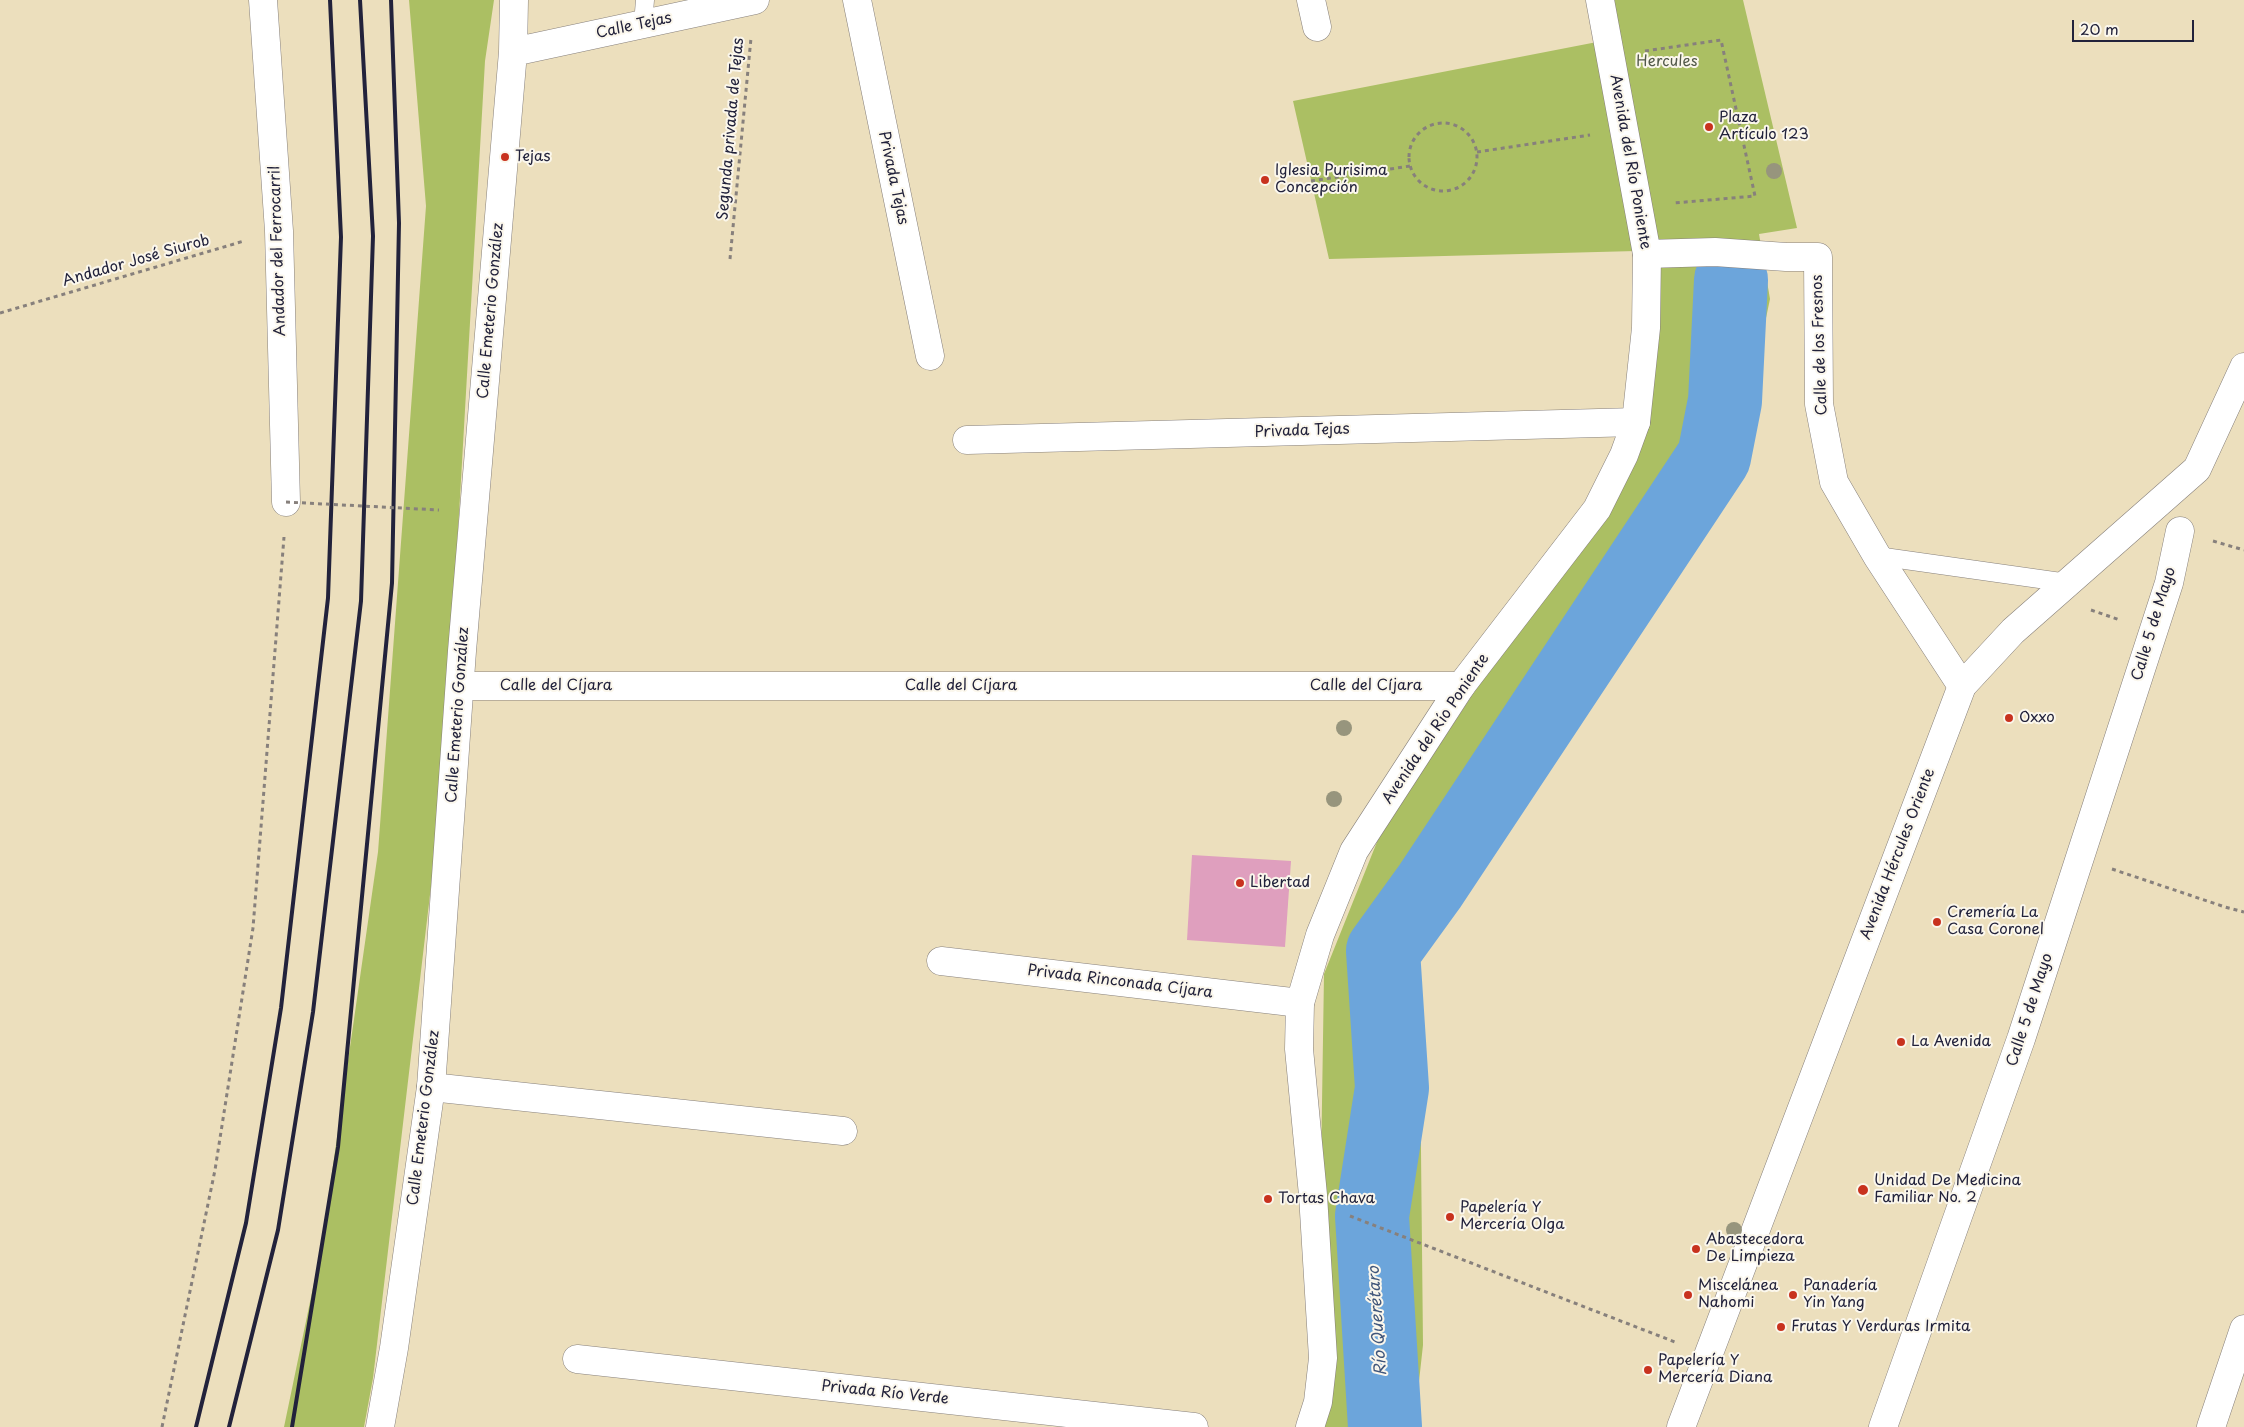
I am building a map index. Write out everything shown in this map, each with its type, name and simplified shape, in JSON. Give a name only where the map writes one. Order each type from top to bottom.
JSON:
[{"type":"street","name":"Andador del Ferrocarril","points":[[264,0],[279,231],[286,507]]},
{"type":"street","name":"Calle Emeterio González","points":[[380,1427],[394,1348],[431,1087],[460,686],[513,52],[514,0]]},
{"type":"street","name":"Calle Tejas","points":[[513,52],[644,12],[755,0]]},
{"type":"street","name":"Privada Tejas","points":[[857,0],[930,356]]},
{"type":"street","points":[[1311,0],[1317,28]]},
{"type":"street","name":"Avenida del Río Poniente","points":[[1310,1427],[1318,1402],[1323,1358],[1313,1195],[1299,1049],[1300,1003],[1320,935],[1354,851],[1461,686],[1597,510],[1624,455],[1636,422],[1646,328],[1647,254],[1600,0]]},
{"type":"street","name":"Calle de los Fresnos","points":[[1647,254],[1715,252],[1786,257],[1818,257],[1819,404],[1834,482],[1877,556],[1962,686]]},
{"type":"street","name":"Avenida Hércules Oriente","points":[[1681,1427],[1962,686],[2013,631],[2197,469],[2244,367]]},
{"type":"street","name":"Privada Tejas","points":[[968,440],[1636,422]]},
{"type":"street","name":"Calle 5 de Mayo","points":[[1883,1427],[2021,1039],[2078,858],[2170,583],[2180,531]]},
{"type":"street","name":"Calle del Cíjara","points":[[460,686],[1461,686]]},
{"type":"street","name":"Privada Rinconada Cíjara","points":[[940,961],[1300,1003]]},
{"type":"street","points":[[431,1087],[844,1131]]},
{"type":"street","points":[[2211,1427],[2244,1329]]},
{"type":"street","name":"Privada Río Verde","points":[[577,1360],[1068,1420],[1194,1427]]},
{"type":"lane","points":[[1877,556],[2068,583]]},
{"type":"path","name":"Segunda privada de Tejas","points":[[730,259],[755,0]]},
{"type":"path","points":[[1610,56],[1721,40],[1755,196],[1638,206]]},
{"type":"path","points":[[1436,123],[1457,126],[1467,132],[1477,152],[1477,163],[1473,174],[1466,183],[1456,189],[1445,192],[1424,185],[1415,177],[1410,166],[1411,144],[1425,127],[1436,123]]},
{"type":"path","points":[[1477,152],[1624,129]]},
{"type":"path","points":[[1311,181],[1410,166]]},
{"type":"path","name":"Andador José Siurob","points":[[0,312],[279,231]]},
{"type":"path","points":[[286,507],[439,510]]},
{"type":"path","points":[[162,1427],[215,1170],[253,928],[285,529]]},
{"type":"path","points":[[2078,858],[2244,912]]},
{"type":"path","points":[[1344,1214],[1709,1355]]},
{"type":"green space","points":[[409,0],[494,0],[485,61],[444,776],[373,1378],[364,1427],[284,1427],[321,1249],[378,852],[426,206]]},
{"type":"green space","name":"Hercules","points":[[1587,0],[1743,0],[1797,228],[1759,234],[1770,299],[1735,465],[1523,784],[1419,957],[1423,1345],[1414,1427],[1317,1427],[1324,974],[1379,837],[1630,455],[1636,251],[1329,259],[1293,101],[1597,42]]},
{"type":"building","name":"Libertad","points":[[1192,855],[1291,861],[1285,947],[1187,940]]},
{"type":"waterway","name":"Río Querétaro","points":[[1385,1427],[1372,1216],[1392,1088],[1383,951],[1430,886],[1714,457],[1725,401],[1731,280]]},
{"type":"railway","points":[[196,1427],[246,1223],[281,1008],[328,598],[341,237],[330,0]]},
{"type":"railway","points":[[229,1427],[278,1230],[313,1012],[361,601],[373,236],[360,0]]},
{"type":"railway","points":[[292,1427],[338,1147],[392,583],[399,223],[391,0]]},
{"type":"place","name":"Plaza Artículo 123","points":[[1709,127]]},
{"type":"place","name":"Tejas","points":[[505,157]]},
{"type":"place","name":"Iglesia Purisima Concepción","points":[[1265,180]]},
{"type":"place","name":"Oxxo","points":[[2009,718]]},
{"type":"place","name":"Libertad","points":[[1240,883]]},
{"type":"place","name":"Cremería La Casa Coronel","points":[[1937,922]]},
{"type":"place","name":"La Avenida","points":[[1901,1042]]},
{"type":"place","name":"Unidad De Medicina Familiar No. 2","points":[[1863,1190]]},
{"type":"place","name":"Tortas Chava","points":[[1268,1199]]},
{"type":"place","name":"Papelería Y Mercería Olga","points":[[1450,1217]]},
{"type":"place","name":"Abastecedora De Limpieza","points":[[1696,1249]]},
{"type":"place","name":"Miscelánea Nahomi","points":[[1688,1295]]},
{"type":"place","name":"Panadería Yin Yang","points":[[1793,1295]]},
{"type":"place","name":"Frutas Y Verduras Irmita","points":[[1781,1327]]},
{"type":"place","name":"Papelería Y Mercería Diana","points":[[1648,1370]]}]
